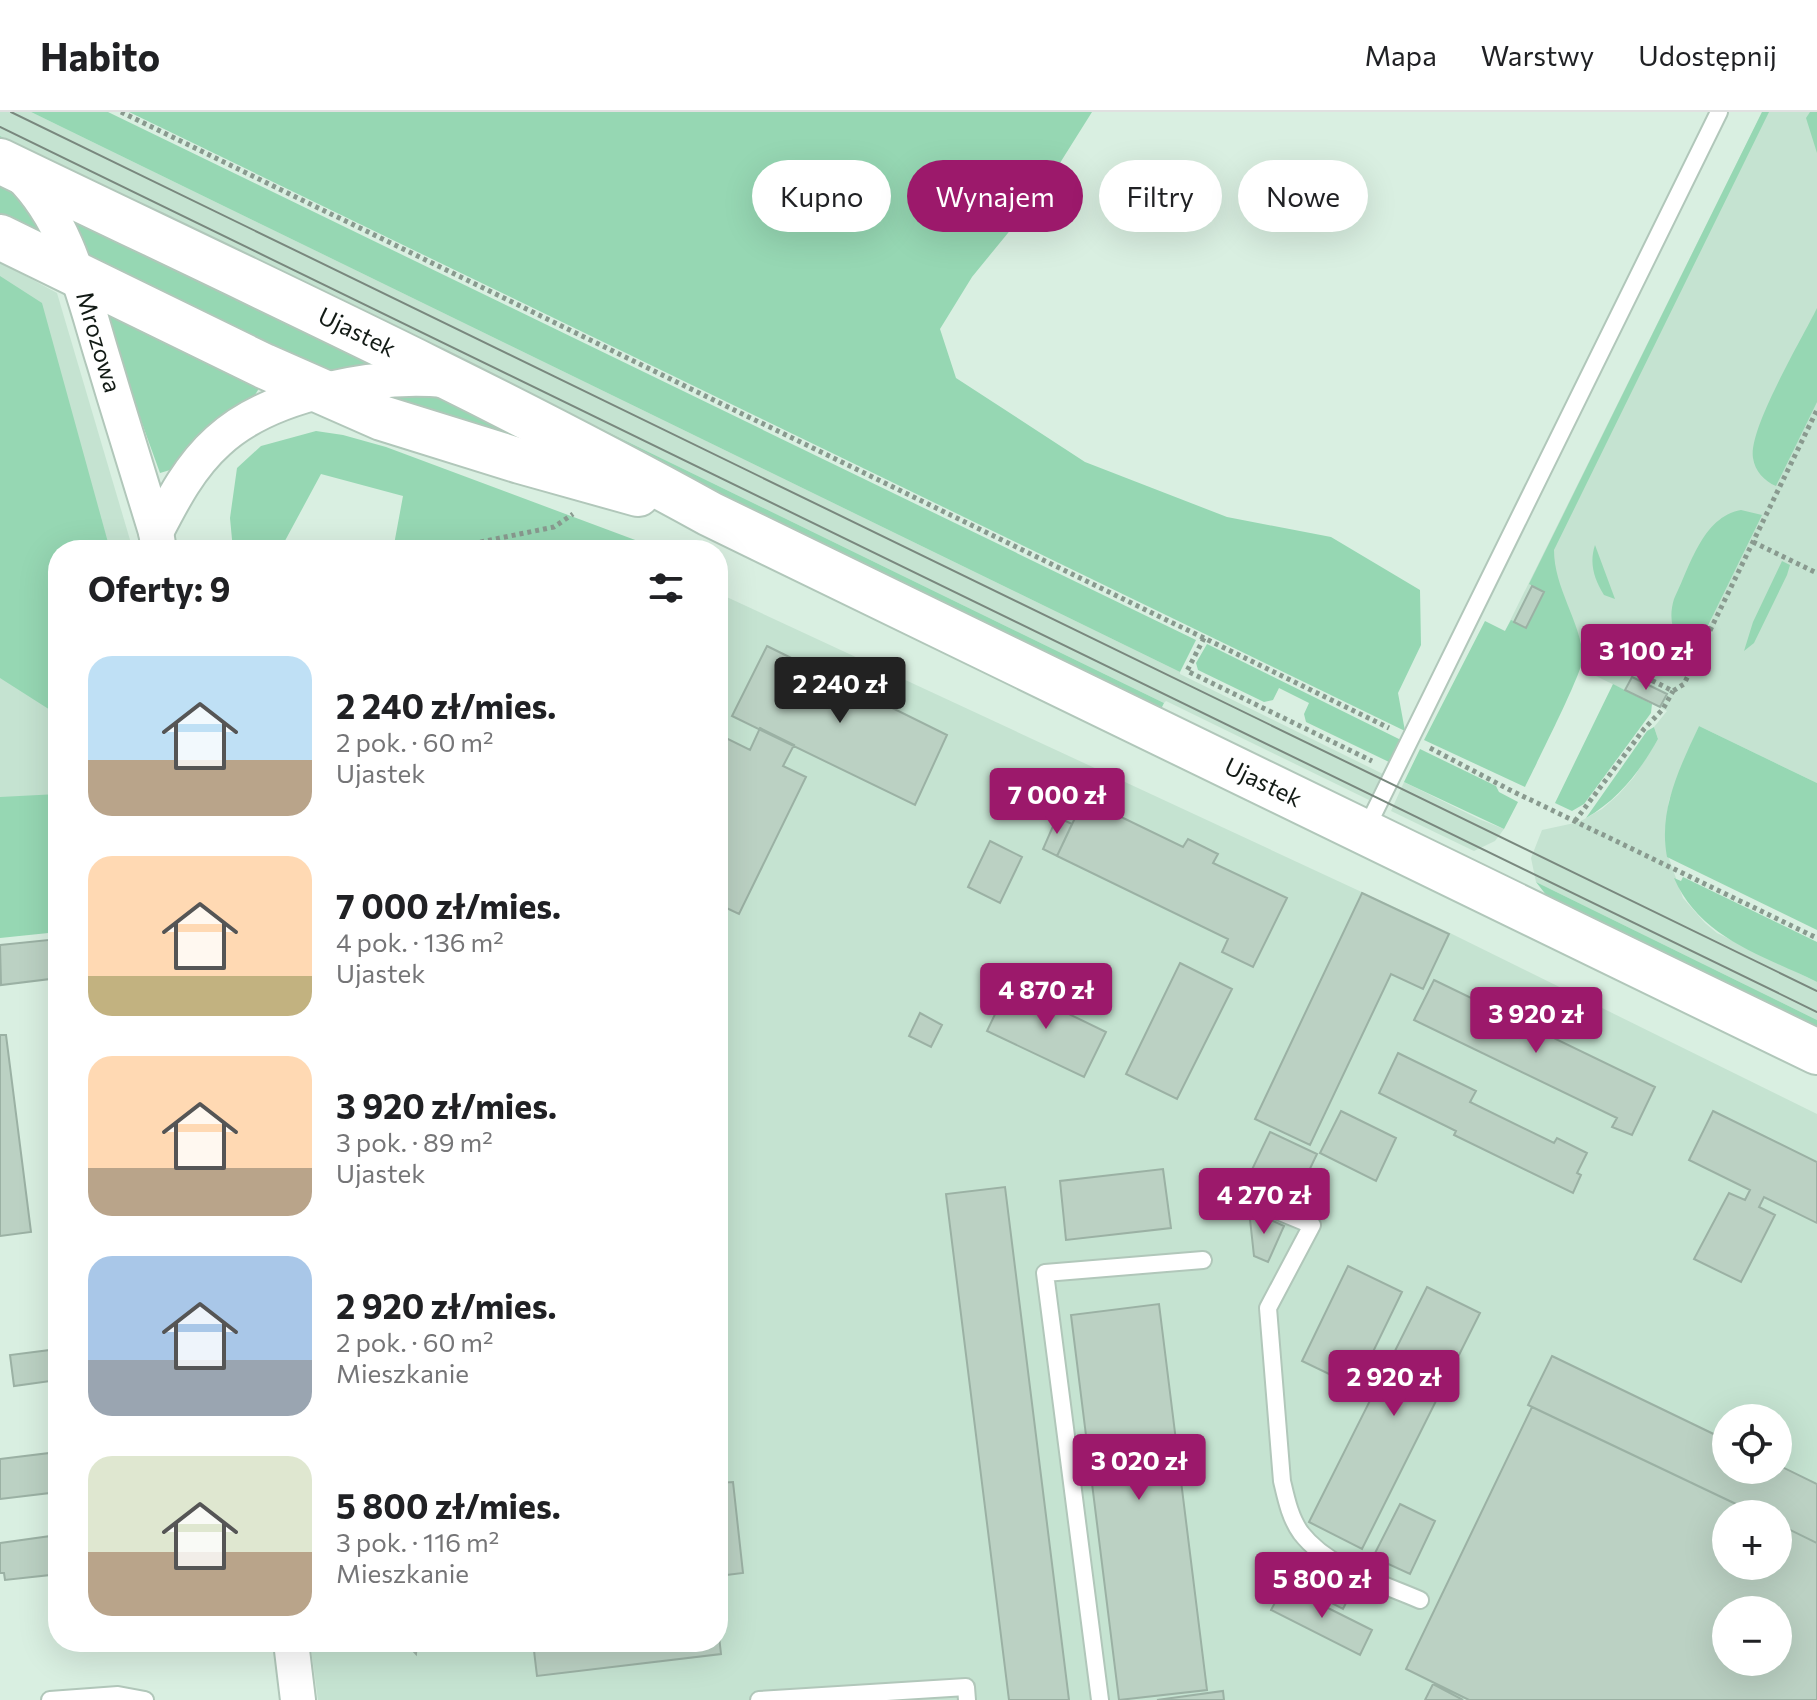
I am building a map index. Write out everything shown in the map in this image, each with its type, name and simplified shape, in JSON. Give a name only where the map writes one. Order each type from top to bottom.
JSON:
[{"type":"street","name":"Mrozowa","points":[[5,163],[36,190],[50,210],[77,275],[157,540]]},
{"type":"street","name":"Ujastek","points":[[5,163],[456,381],[594,450],[710,514],[1817,1052]]},
{"type":"street","name":"Ujastek","points":[[0,237],[321,393],[382,418],[710,514]]},
{"type":"street","name":"Mrozowa","points":[[158,540],[195,466],[218,441],[247,421],[285,404],[321,393],[390,378],[456,381]]},
{"type":"street","points":[[292,1652],[298,1700]]},
{"type":"lane","points":[[1364,832],[1719,112]]},
{"type":"lane","points":[[1251,1200],[1312,1225],[1268,1308],[1282,1481],[1288,1507],[1301,1533],[1320,1551],[1342,1566],[1420,1600]]},
{"type":"lane","points":[[1100,1700],[1045,1273],[1203,1260]]},
{"type":"lane","points":[[759,1700],[966,1687],[967,1700]]},
{"type":"lane","points":[[50,1700],[118,1695],[145,1700]]},
{"type":"path","points":[[121,112],[1817,938]]},
{"type":"path","points":[[1575,821],[1644,729],[1663,709],[1673,691],[1684,684],[1817,410]]},
{"type":"path","points":[[490,540],[554,527],[573,513],[559,508]]},
{"type":"path","points":[[1753,542],[1817,573]]},
{"type":"path","points":[[1204,638],[1187,671],[1395,771]]},
{"type":"path","points":[[1609,659],[1673,691]]},
{"type":"shaded area","points":[[0,112],[31,112],[1383,774],[1369,800],[1166,701],[1164,703],[0,136]]},
{"type":"shaded area","points":[[1762,112],[1817,112],[1817,783],[1699,726],[1669,800],[1666,850],[1683,898],[1705,923],[1717,933],[1817,982],[1817,1020],[1536,882],[1531,858],[1542,830],[1579,822],[1602,809],[1618,795],[1634,777],[1658,739],[1654,727],[1667,711],[1505,631]]},
{"type":"shaded area","points":[[0,262],[57,293],[130,540],[48,540],[48,861],[0,870]]},
{"type":"shaded area","points":[[728,598],[1450,933],[1817,1114],[1817,1700],[318,1700],[311,1652],[728,1652]]},
{"type":"shaded area","points":[[1404,782],[1504,829],[1495,841],[1474,851],[1391,811]]},
{"type":"green space","points":[[31,112],[108,112],[1196,640],[1180,672]]},
{"type":"green space","points":[[129,112],[1092,112],[1062,160],[907,160],[907,232],[1009,232],[972,277],[940,329],[956,378],[1085,462],[1227,517],[1331,537],[1420,590],[1421,645],[1398,693],[1405,731]]},
{"type":"green space","points":[[1762,112],[1769,112],[1554,550],[1558,578],[1577,630],[1583,657],[1567,699],[1525,787],[1424,740],[1485,621],[1505,631],[1511,620],[1527,627],[1544,592],[1529,584]]},
{"type":"green space","points":[[1810,112],[1817,112],[1817,153],[1806,118]]},
{"type":"green space","points":[[0,136],[1164,703],[1161,709],[0,143]]},
{"type":"green space","points":[[0,178],[9,182],[55,245],[0,224]]},
{"type":"green space","points":[[66,211],[389,367],[319,379],[83,264]]},
{"type":"green space","points":[[0,276],[42,303],[107,540],[48,540],[48,709],[0,678]]},
{"type":"green space","points":[[96,296],[258,381],[258,390],[253,398],[215,422],[170,470],[160,473]]},
{"type":"green space","points":[[1817,308],[1817,402],[1776,486],[1758,471],[1753,458],[1754,444],[1767,406]]},
{"type":"green space","points":[[431,392],[577,460],[465,430],[380,393]]},
{"type":"green space","points":[[316,431],[343,435],[386,447],[635,540],[395,540],[403,496],[321,474],[285,540],[232,540],[230,518],[237,468],[261,446]]},
{"type":"green space","points":[[1741,510],[1762,515],[1695,652],[1682,642],[1674,630],[1671,615],[1674,599],[1707,533],[1716,522]]},
{"type":"green space","points":[[1595,545],[1615,599],[1604,595],[1595,577],[1592,558]]},
{"type":"green space","points":[[1782,561],[1790,565],[1787,575],[1754,643],[1744,651],[1753,622]]},
{"type":"green space","points":[[1207,644],[1401,740],[1389,762],[1306,722],[1304,714],[1309,703],[1279,688],[1273,700],[1264,702],[1198,670],[1196,663]]},
{"type":"green space","points":[[1613,684],[1652,704],[1651,713],[1584,804],[1572,811],[1555,803]]},
{"type":"green space","points":[[1699,726],[1817,783],[1817,930],[1667,857],[1666,822],[1672,789]]},
{"type":"green space","points":[[1654,727],[1658,739],[1636,773],[1609,802],[1586,818],[1647,731]]},
{"type":"green space","points":[[1420,749],[1496,786],[1499,792],[1518,802],[1504,829],[1404,782]]},
{"type":"green space","points":[[48,795],[48,933],[0,938],[0,797]]},
{"type":"green space","points":[[1683,877],[1817,942],[1817,982],[1754,953],[1716,930],[1685,899],[1674,878],[1681,881]]},
{"type":"green space","points":[[1536,882],[1817,1020],[1817,1027],[1547,896]]},
{"type":"building","points":[[1532,586],[1544,592],[1526,628],[1514,622]]},
{"type":"building","points":[[767,646],[947,735],[915,805],[732,716]]},
{"type":"building","points":[[1632,677],[1667,694],[1660,707],[1625,690]]},
{"type":"building","points":[[760,728],[794,745],[783,766],[806,777],[739,914],[728,909],[728,739],[750,750]]},
{"type":"building","points":[[1084,799],[1183,847],[1188,839],[1218,854],[1213,863],[1287,898],[1253,967],[1222,952],[1228,939],[1057,856]]},
{"type":"building","points":[[1057,817],[1072,824],[1057,856],[1043,849]]},
{"type":"building","points":[[990,841],[1022,857],[1000,903],[968,887]]},
{"type":"building","points":[[1362,893],[1449,934],[1423,989],[1391,974],[1310,1145],[1255,1119]]},
{"type":"building","points":[[48,940],[48,979],[1,985],[0,945]]},
{"type":"building","points":[[1180,963],[1232,989],[1177,1099],[1126,1074]]},
{"type":"building","points":[[1434,980],[1655,1087],[1632,1135],[1612,1127],[1617,1118],[1414,1020]]},
{"type":"building","points":[[1009,985],[1106,1032],[1084,1077],[987,1031]]},
{"type":"building","points":[[920,1013],[942,1025],[931,1047],[909,1036]]},
{"type":"building","points":[[0,1035],[6,1035],[31,1232],[0,1236]]},
{"type":"building","points":[[1398,1053],[1476,1091],[1470,1102],[1554,1143],[1557,1138],[1587,1153],[1577,1173],[1581,1175],[1573,1193],[1454,1135],[1456,1131],[1379,1093]]},
{"type":"building","points":[[1341,1111],[1396,1138],[1376,1181],[1320,1153]]},
{"type":"building","points":[[1713,1111],[1817,1162],[1817,1223],[1764,1197],[1759,1207],[1775,1215],[1741,1282],[1694,1259],[1729,1193],[1745,1200],[1750,1190],[1689,1160]]},
{"type":"building","points":[[1270,1132],[1317,1154],[1294,1202],[1247,1180]]},
{"type":"building","points":[[1163,1169],[1171,1228],[1066,1240],[1060,1181]]},
{"type":"building","points":[[1005,1187],[1069,1700],[1009,1700],[946,1194]]},
{"type":"building","points":[[1249,1210],[1284,1226],[1268,1262],[1254,1256]]},
{"type":"building","points":[[1348,1266],[1402,1292],[1356,1387],[1302,1361]]},
{"type":"building","points":[[1427,1287],[1480,1313],[1362,1549],[1309,1522]]},
{"type":"building","points":[[1159,1304],[1207,1690],[1119,1700],[1071,1315]]},
{"type":"building","points":[[48,1350],[48,1381],[14,1386],[10,1355]]},
{"type":"building","points":[[1552,1356],[1712,1433],[1712,1484],[1792,1484],[1792,1472],[1817,1484],[1817,1543],[1792,1531],[1792,1500],[1728,1500],[1528,1405]]},
{"type":"building","points":[[1532,1407],[1728,1500],[1712,1500],[1712,1580],[1792,1580],[1792,1531],[1817,1543],[1817,1700],[1469,1700],[1406,1669]]},
{"type":"building","points":[[48,1453],[48,1493],[0,1499],[0,1459]]},
{"type":"building","points":[[728,1482],[733,1482],[743,1573],[728,1575]]},
{"type":"building","points":[[1400,1504],[1435,1521],[1410,1574],[1373,1557]]},
{"type":"building","points":[[48,1536],[48,1575],[5,1580],[4,1573],[0,1573],[0,1543]]},
{"type":"building","points":[[1298,1569],[1350,1595],[1343,1609],[1291,1582]]},
{"type":"building","points":[[1284,1586],[1372,1630],[1360,1655],[1271,1610]]},
{"type":"building","points":[[534,1652],[721,1652],[721,1654],[537,1676]]},
{"type":"building","points":[[1433,1684],[1463,1700],[1425,1700]]},
{"type":"building","points":[[1223,1691],[1224,1700],[1157,1700]]},
{"type":"tram line","points":[[11,112],[1817,991]]},
{"type":"tram line","points":[[0,127],[1817,1012]]}]
